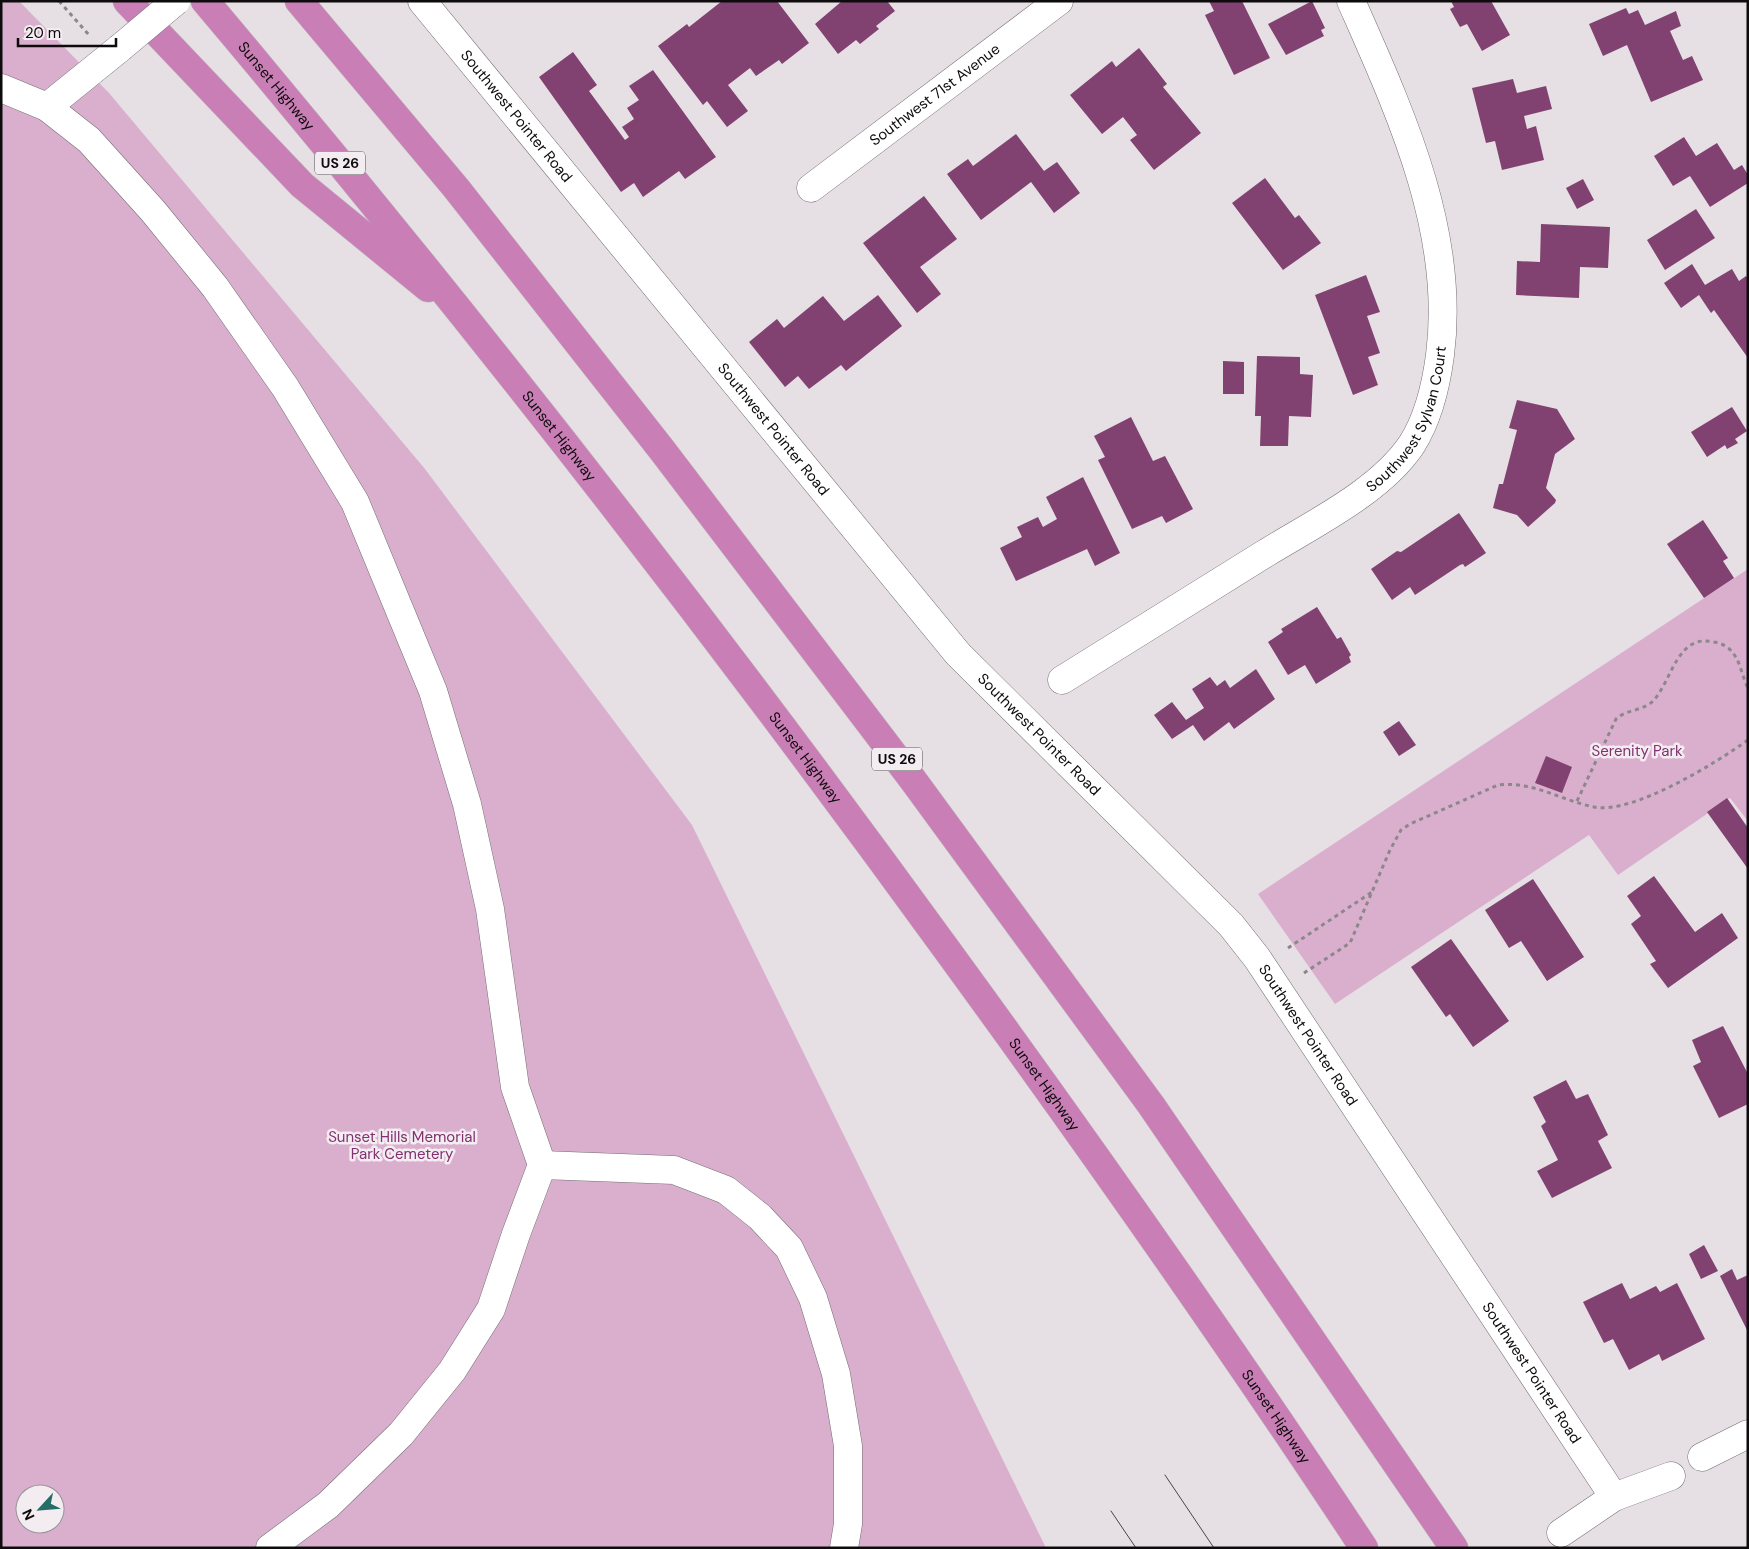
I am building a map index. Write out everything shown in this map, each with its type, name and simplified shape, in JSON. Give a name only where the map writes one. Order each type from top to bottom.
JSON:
[{"type":"highway","points":[[127,1],[302,186],[474,326]]},
{"type":"highway","name":"Sunset Highway","points":[[205,1],[474,326],[676,585],[895,879],[1075,1127],[1364,1548]]},
{"type":"highway","name":"US 26","points":[[299,1],[456,188],[662,450],[913,780],[1151,1105],[1454,1548]]},
{"type":"street","points":[[47,107],[176,1]]},
{"type":"street","name":"Southwest Pointer Road","points":[[422,1],[958,654],[1231,925],[1258,958],[1614,1497]]},
{"type":"street","name":"Southwest 71st Avenue","points":[[811,188],[1059,1]]},
{"type":"street","name":"Southwest Sylvan Court","points":[[1062,680],[1330,513],[1385,475],[1411,445],[1426,417],[1437,377],[1443,333],[1444,286],[1439,250],[1409,140],[1394,96],[1351,1]]},
{"type":"street","points":[[1,88],[47,107],[89,140],[153,210],[216,287],[285,387],[355,502],[433,691],[468,804],[490,909],[515,1087],[542,1165],[491,1309],[452,1371],[401,1434],[328,1505],[270,1548]]},
{"type":"street","points":[[542,1165],[674,1170],[726,1190],[760,1217],[790,1248],[813,1298],[836,1374],[848,1446],[848,1524],[844,1548]]},
{"type":"street","points":[[1702,1457],[1748,1434]]},
{"type":"street","points":[[1561,1533],[1614,1497],[1671,1476]]},
{"type":"path","points":[[59,1],[115,53]]},
{"type":"path","points":[[1577,801],[1616,719],[1654,699],[1688,646],[1701,640],[1719,643],[1727,647],[1738,661],[1748,688]]},
{"type":"path","points":[[1301,975],[1350,943],[1390,850],[1402,830],[1410,824],[1498,785],[1512,783],[1527,785],[1592,807],[1607,809],[1638,800],[1713,764],[1748,740]]},
{"type":"path","points":[[1282,952],[1373,892]]},
{"type":"green space","name":"Sunset Hills Memorial Park Cemetery","points":[[1,1],[19,1],[109,93],[425,469],[692,825],[1046,1548],[1,1548]]},
{"type":"green space","name":"Serenity Park","points":[[1748,569],[1748,821],[1730,798],[1618,875],[1589,835],[1335,1004],[1258,894]]},
{"type":"building","points":[[722,1],[777,1],[809,43],[782,64],[779,60],[756,76],[750,68],[728,85],[748,111],[727,127],[707,101],[703,105],[658,46],[687,24],[689,27]]},
{"type":"building","points":[[842,1],[887,1],[895,11],[876,26],[879,29],[860,44],[856,40],[838,54],[815,24]]},
{"type":"building","points":[[1209,1],[1242,1],[1270,58],[1234,75],[1205,15],[1214,11]]},
{"type":"building","points":[[1312,1],[1325,28],[1321,30],[1324,36],[1286,55],[1268,24]]},
{"type":"building","points":[[1451,1],[1491,1],[1510,35],[1482,51],[1467,24],[1460,27],[1450,9],[1454,7]]},
{"type":"building","points":[[1626,8],[1629,14],[1638,10],[1645,25],[1676,11],[1681,26],[1670,31],[1683,60],[1692,56],[1703,80],[1651,102],[1627,45],[1603,56],[1589,24]]},
{"type":"building","points":[[1139,48],[1167,84],[1163,87],[1201,133],[1154,170],[1130,140],[1137,135],[1123,117],[1102,134],[1070,95],[1112,61],[1116,67]]},
{"type":"building","points":[[573,52],[597,85],[589,91],[625,140],[629,137],[622,127],[634,119],[627,108],[639,100],[629,86],[653,70],[716,157],[685,179],[679,171],[643,197],[634,183],[621,192],[539,77]]},
{"type":"building","points":[[1513,79],[1517,93],[1546,86],[1552,109],[1524,116],[1527,129],[1536,126],[1544,160],[1502,170],[1495,141],[1486,143],[1472,88]]},
{"type":"building","points":[[1016,134],[1044,171],[1057,162],[1080,193],[1054,213],[1031,182],[981,220],[947,174],[968,159],[973,166]]},
{"type":"building","points":[[1684,137],[1696,156],[1717,143],[1734,170],[1742,165],[1748,175],[1748,183],[1710,207],[1690,176],[1673,186],[1654,156]]},
{"type":"building","points":[[1265,178],[1295,218],[1299,215],[1321,243],[1283,270],[1232,203]]},
{"type":"building","points":[[1583,179],[1594,200],[1577,209],[1566,188]]},
{"type":"building","points":[[924,196],[957,239],[920,267],[941,294],[917,313],[863,243]]},
{"type":"building","points":[[1696,209],[1715,238],[1665,270],[1647,240]]},
{"type":"building","points":[[1541,224],[1610,227],[1608,268],[1580,267],[1579,298],[1516,295],[1517,261],[1540,262]]},
{"type":"building","points":[[1692,264],[1705,285],[1732,269],[1739,281],[1746,276],[1748,279],[1748,358],[1714,310],[1711,313],[1699,295],[1681,308],[1664,283]]},
{"type":"building","points":[[1366,275],[1380,312],[1367,316],[1380,353],[1368,357],[1378,385],[1353,395],[1315,295]]},
{"type":"building","points":[[878,295],[902,326],[846,371],[841,365],[809,389],[798,376],[785,387],[749,342],[777,319],[784,328],[823,296],[844,321]]},
{"type":"building","points":[[1257,356],[1300,357],[1300,374],[1313,375],[1311,417],[1289,416],[1288,446],[1260,446],[1261,416],[1255,416]]},
{"type":"building","points":[[1223,361],[1244,362],[1244,394],[1223,394]]},
{"type":"building","points":[[1517,400],[1557,409],[1575,439],[1555,454],[1546,488],[1556,500],[1555,503],[1528,527],[1517,515],[1493,508],[1499,484],[1503,484],[1517,430],[1509,428]]},
{"type":"building","points":[[1732,407],[1747,431],[1735,439],[1738,443],[1727,449],[1725,445],[1707,457],[1691,432]]},
{"type":"building","points":[[1131,417],[1153,461],[1165,456],[1193,509],[1166,523],[1162,516],[1132,529],[1098,460],[1105,457],[1094,436]]},
{"type":"building","points":[[1083,477],[1120,553],[1095,566],[1087,549],[1016,581],[1000,548],[1022,537],[1017,527],[1038,517],[1043,527],[1057,519],[1046,497]]},
{"type":"building","points":[[1459,513],[1486,553],[1465,567],[1463,564],[1460,565],[1415,595],[1410,587],[1392,600],[1371,569],[1397,551],[1401,552]]},
{"type":"building","points":[[1703,520],[1728,558],[1723,561],[1734,578],[1704,598],[1667,544]]},
{"type":"building","points":[[1317,607],[1337,639],[1341,637],[1351,655],[1349,657],[1351,662],[1316,684],[1305,665],[1288,675],[1268,642],[1283,632],[1281,629]]},
{"type":"building","points":[[1256,669],[1275,699],[1234,729],[1229,722],[1204,741],[1193,725],[1172,739],[1154,715],[1172,702],[1186,720],[1204,708],[1192,689],[1210,677],[1217,686],[1225,680],[1230,688]]},
{"type":"building","points":[[1399,721],[1416,745],[1399,756],[1383,732]]},
{"type":"building","points":[[1546,756],[1572,767],[1562,793],[1535,783]]},
{"type":"building","points":[[1727,798],[1748,828],[1748,869],[1707,812]]},
{"type":"building","points":[[1654,876],[1695,932],[1722,913],[1738,938],[1668,988],[1650,964],[1656,961],[1631,924],[1641,916],[1627,896]]},
{"type":"building","points":[[1533,879],[1584,957],[1547,981],[1521,941],[1509,948],[1485,910]]},
{"type":"building","points":[[1451,939],[1509,1021],[1473,1047],[1450,1014],[1446,1017],[1411,967]]},
{"type":"building","points":[[1723,1026],[1748,1074],[1748,1104],[1719,1118],[1693,1066],[1701,1062],[1692,1040]]},
{"type":"building","points":[[1566,1080],[1576,1099],[1588,1094],[1608,1135],[1598,1141],[1612,1168],[1552,1198],[1537,1171],[1558,1160],[1541,1126],[1546,1122],[1533,1097]]},
{"type":"building","points":[[1704,1245],[1718,1271],[1701,1279],[1689,1254]]},
{"type":"building","points":[[1732,1269],[1737,1280],[1748,1275],[1748,1332],[1720,1276]]},
{"type":"building","points":[[1622,1283],[1630,1299],[1656,1286],[1660,1292],[1677,1283],[1705,1339],[1662,1361],[1659,1354],[1629,1370],[1613,1339],[1604,1343],[1583,1302]]},
{"type":"tram line","points":[[1165,1475],[1214,1548]]},
{"type":"tram line","points":[[1111,1511],[1136,1548]]}]
